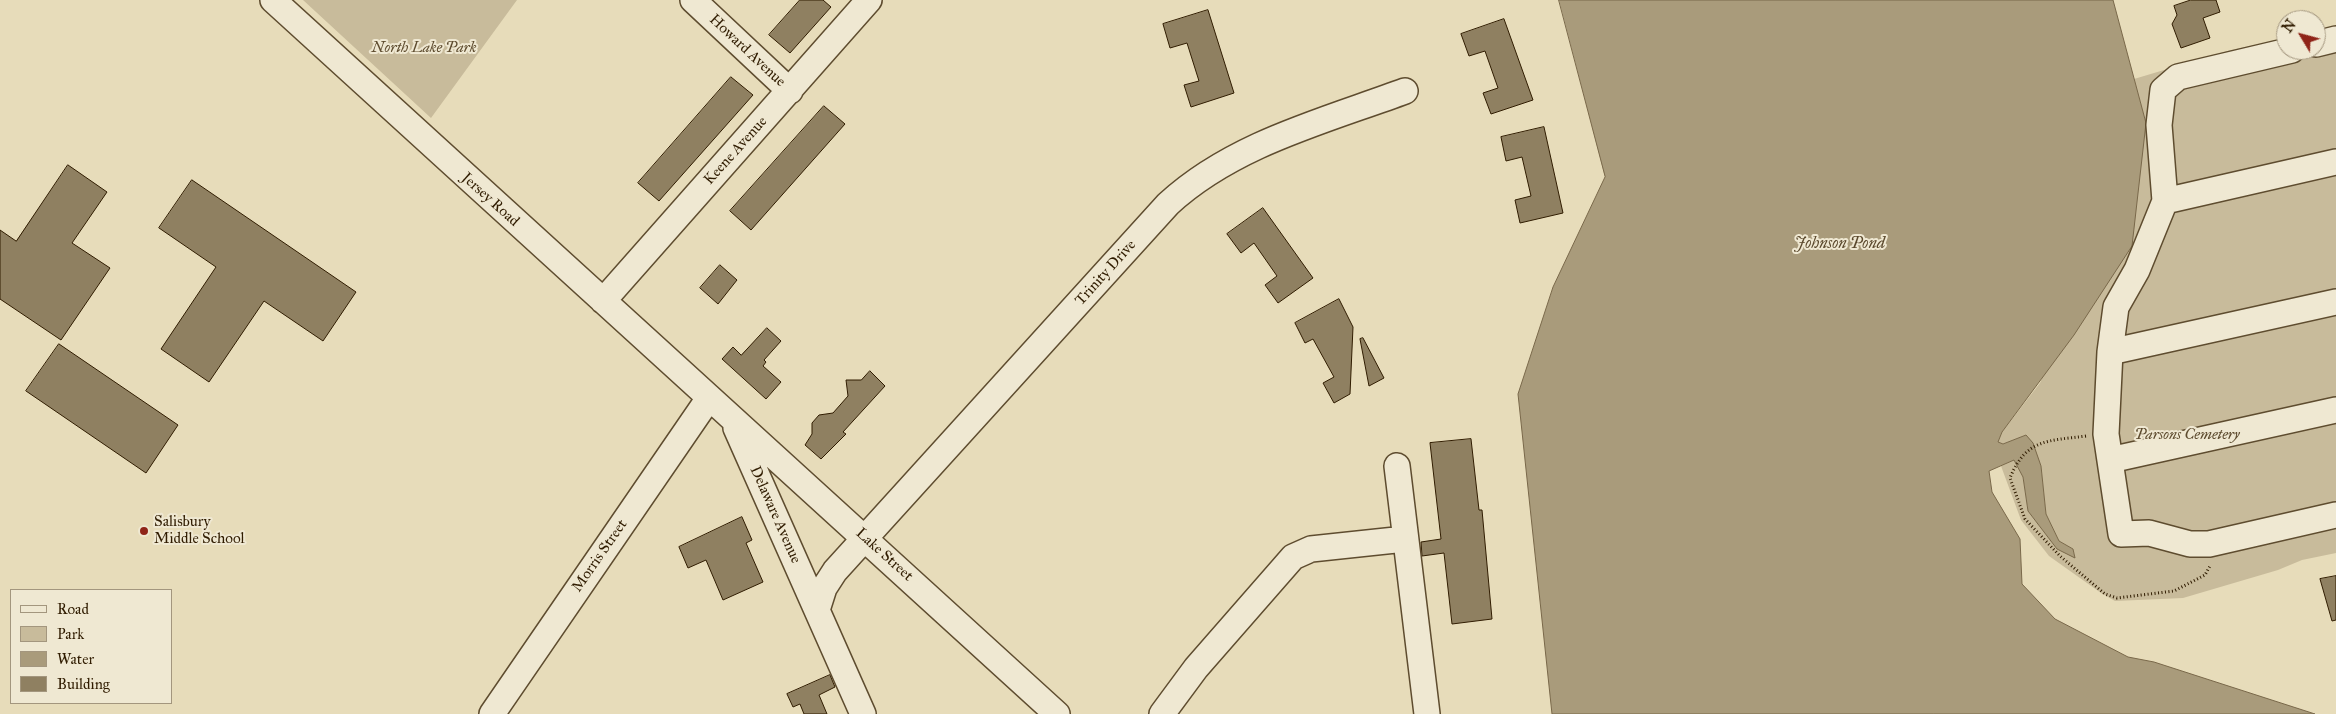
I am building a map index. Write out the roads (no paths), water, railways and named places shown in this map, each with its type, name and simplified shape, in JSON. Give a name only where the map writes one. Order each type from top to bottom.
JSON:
[{"type":"street","name":"Jersey Road","points":[[273,0],[709,398]]},
{"type":"street","name":"Keene Avenue","points":[[603,301],[869,0]]},
{"type":"street","name":"Howard Avenue","points":[[699,5],[790,91]]},
{"type":"street","points":[[2276,54],[2178,77],[2163,90],[2159,125],[2165,201],[2137,270],[2116,307],[2110,352],[2106,434],[2121,534],[2149,533],[2190,544],[2209,544],[2336,515]]},
{"type":"street","name":"Trinity Drive","points":[[866,539],[1168,204],[1185,188],[1224,162],[1279,137],[1405,91]]},
{"type":"street","points":[[2165,201],[2336,162]]},
{"type":"street","points":[[2110,352],[2336,302]]},
{"type":"street","name":"Lake Street","points":[[709,398],[1057,714]]},
{"type":"street","name":"Morris Street","points":[[492,714],[709,398]]},
{"type":"street","points":[[2110,460],[2336,410]]},
{"type":"street","name":"Delaware Avenue","points":[[732,420],[864,714]]},
{"type":"street","points":[[1397,466],[1427,714]]},
{"type":"street","points":[[817,610],[824,588],[835,571],[866,539]]},
{"type":"street","points":[[1162,714],[1196,668],[1293,557],[1311,549],[1405,539]]},
{"type":"water","name":"Johnson Pond","points":[[1559,0],[2113,0],[2146,123],[2132,246],[2074,335],[2002,432],[1998,442],[2003,444],[2026,435],[2033,443],[2041,466],[2046,514],[2059,541],[2073,549],[2075,558],[2057,549],[2028,511],[2023,477],[2014,460],[1989,471],[1992,492],[2020,539],[2022,584],[2055,619],[2128,657],[2154,662],[2315,714],[1552,714],[1518,394],[1553,287],[1605,177]]},
{"type":"place","name":"Salisbury Middle School","points":[[144,531]]},
{"type":"park label","name":"North Lake Park","points":[[424,48]]},
{"type":"park label","name":"Parsons Cemetery","points":[[2187,435]]}]
